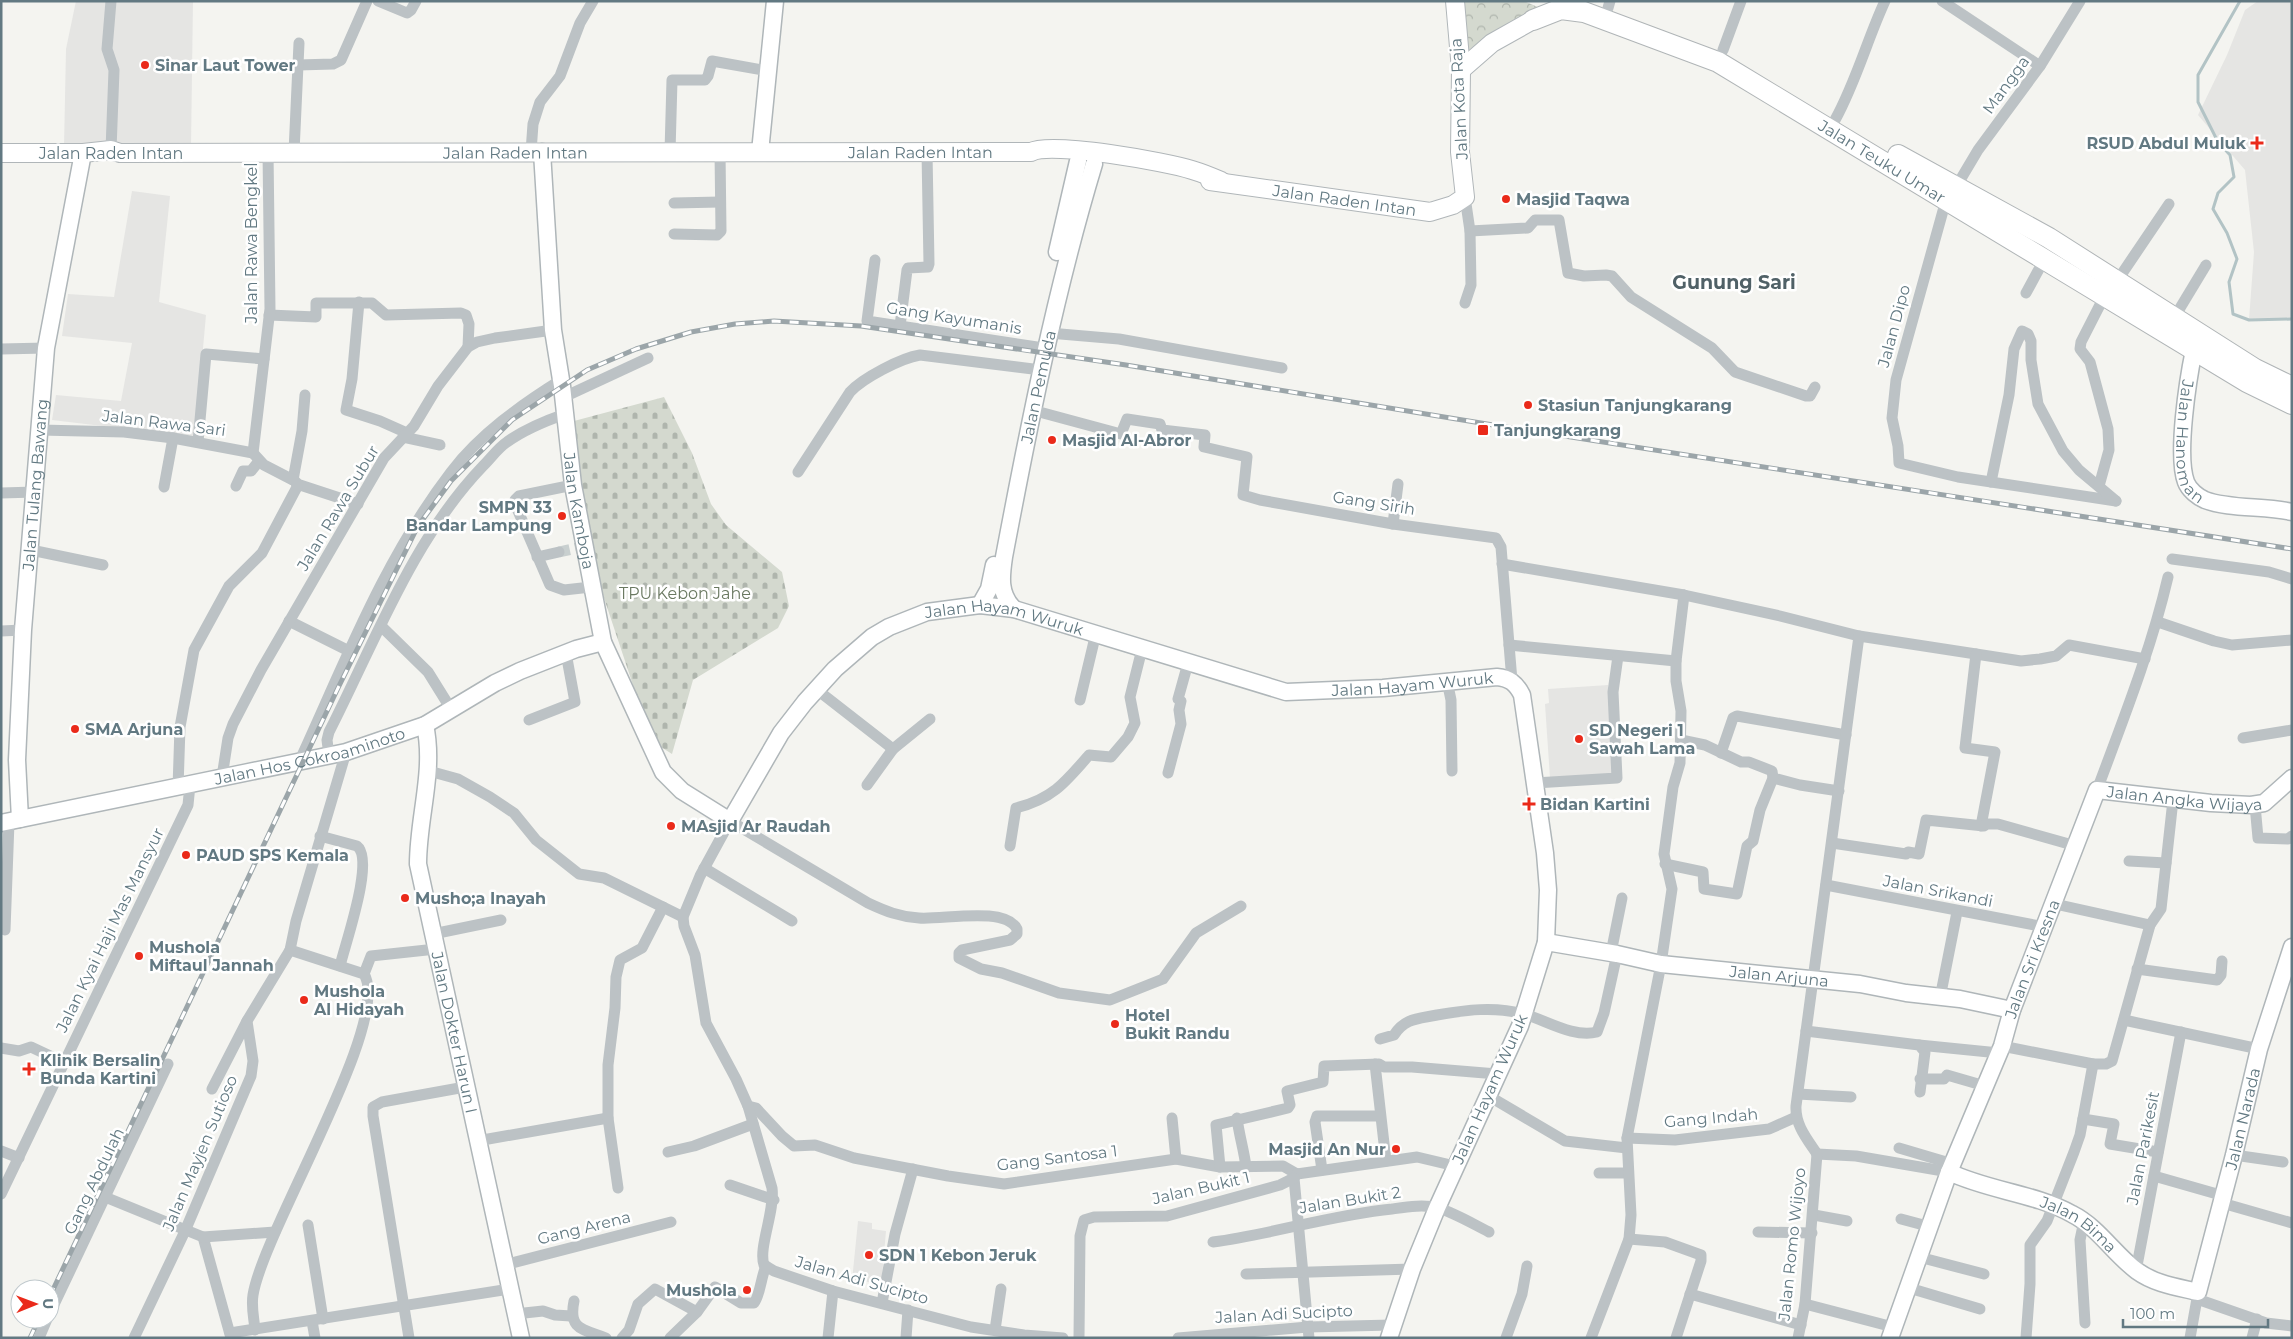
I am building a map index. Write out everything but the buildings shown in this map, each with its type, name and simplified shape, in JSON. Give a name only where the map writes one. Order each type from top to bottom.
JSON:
[{"type":"highway","name":"Jalan Teuku Umar","points":[[1584,1],[1609,5],[1723,50],[1771,83],[1835,120],[1951,193],[2045,258],[2174,318],[2255,369],[2292,387]]},
{"type":"highway","name":"Jalan Teuku Umar","points":[[1533,20],[1561,9],[1584,12],[1701,54],[1951,193],[2049,238],[2111,288],[2194,350],[2247,382],[2292,404]]},
{"type":"main road","name":"Jalan Kota Raja","points":[[1454,1],[1461,70],[1460,152],[1466,197]]},
{"type":"main road","name":"Jalan Teuku Umar","points":[[1461,70],[1492,43],[1533,20]]},
{"type":"main road","name":"Jalan Raden Intan","points":[[1,153],[83,153],[111,150],[120,153],[1031,152],[1038,148],[1067,148],[1191,170],[1221,181]]},
{"type":"main road","name":"Jalan Raden Intan","points":[[1031,152],[1038,157],[1086,162],[1191,180],[1221,181],[1430,212],[1453,205],[1466,197]]},
{"type":"street","points":[[111,1],[107,49],[114,70],[111,150]]},
{"type":"street","points":[[298,65],[333,64],[340,60],[367,1]]},
{"type":"street","points":[[378,1],[407,12],[411,10],[416,1]]},
{"type":"street","points":[[536,152],[532,124],[540,102],[560,76],[580,23],[593,1]]},
{"type":"street","points":[[766,152],[768,71],[775,1]]},
{"type":"street","points":[[766,152],[786,1]]},
{"type":"street","points":[[1723,50],[1741,1]]},
{"type":"street","points":[[1835,120],[1846,101],[1869,36],[1885,1]]},
{"type":"street","points":[[1943,1],[2040,66]]},
{"type":"street","name":"Mangga","points":[[1951,193],[1978,150],[2040,66],[2080,1]]},
{"type":"street","points":[[294,152],[300,43]]},
{"type":"street","points":[[670,152],[672,80],[705,80],[712,61],[768,71]]},
{"type":"street","name":"Jalan Rawa Bengkel","points":[[256,457],[269,315],[268,152]]},
{"type":"street","name":"Jalan Kamboja","points":[[536,152],[553,330],[564,397],[581,547],[592,587],[603,642],[666,776],[730,821]]},
{"type":"street","points":[[674,234],[717,234],[721,231],[720,152]]},
{"type":"street","points":[[900,326],[907,270],[908,268],[924,269],[929,264],[927,152]]},
{"type":"street","name":"Jalan Tulang Bawang","points":[[10,822],[18,760],[23,630],[46,348],[83,153]]},
{"type":"street","name":"Jalan Pemuda","points":[[1014,609],[1004,595],[1001,576],[1032,410],[1033,370],[1048,322],[1071,218],[1086,162]]},
{"type":"street","name":"Jalan Dipo","points":[[1951,193],[1896,380],[1892,418],[1898,446],[1899,463],[1931,472],[1992,482]]},
{"type":"street","points":[[1465,303],[1471,285],[1470,231],[1466,197]]},
{"type":"street","points":[[674,203],[720,202]]},
{"type":"street","points":[[2099,486],[2110,450],[2108,429],[2090,362],[2080,349],[2081,342],[2111,288],[2169,204]]},
{"type":"street","points":[[1470,231],[1528,228],[1535,220],[1559,220],[1568,273],[1584,276],[1606,274],[1612,276],[1631,297],[1712,348],[1735,372],[1806,396],[1810,396],[1815,387]]},
{"type":"street","points":[[2026,293],[2045,258]]},
{"type":"street","name":"Gang Kayumanis","points":[[875,260],[867,321],[1037,347]]},
{"type":"street","points":[[2174,318],[2206,265]]},
{"type":"street","points":[[269,315],[316,317],[316,303],[359,302],[372,303],[386,315],[464,313],[469,324],[468,347]]},
{"type":"street","points":[[359,302],[352,379],[346,410],[380,420],[405,435],[440,446]]},
{"type":"street","points":[[1048,322],[1119,339],[1282,368]]},
{"type":"street","name":"Jalan Pemuda","points":[[980,605],[986,598],[992,578],[1016,443],[1037,347],[1048,322]]},
{"type":"street","points":[[468,347],[477,342],[494,338],[553,330]]},
{"type":"street","points":[[2022,331],[2028,334],[2031,341],[2030,360],[2038,404],[2051,431],[2063,451],[2079,470],[2116,501],[1992,482],[2009,395],[2014,349],[2022,331]]},
{"type":"street","name":"Jalan Rawa Subur","points":[[222,777],[227,744],[233,724],[289,621],[384,458],[405,435],[438,386],[468,347]]},
{"type":"street","points":[[1,349],[46,348]]},
{"type":"street","name":"Jalan Hanoman","points":[[2194,350],[2184,424],[2186,483],[2198,496],[2206,500],[2292,512]]},
{"type":"street","points":[[198,442],[206,354],[264,359]]},
{"type":"street","points":[[798,472],[850,392],[860,382],[910,357],[920,355],[1033,370]]},
{"type":"street","points":[[564,397],[648,358]]},
{"type":"street","points":[[300,760],[402,543],[452,471],[492,430],[534,397],[561,380]]},
{"type":"street","points":[[184,787],[180,727],[194,650],[229,586],[262,553],[295,482],[305,394]]},
{"type":"street","name":"Gang Sirih","points":[[1032,410],[1121,434],[1127,419],[1160,424],[1162,430],[1205,435],[1204,447],[1247,457],[1243,495],[1393,524],[1491,537],[1499,542],[1502,564]]},
{"type":"street","points":[[329,755],[327,740],[329,732],[380,626],[439,521],[469,481],[506,442],[534,425],[565,414]]},
{"type":"street","name":"Jalan Rawa Sari","points":[[40,430],[124,432],[198,442],[256,457],[264,466],[295,482],[358,504]]},
{"type":"street","points":[[164,487],[173,438]]},
{"type":"street","points":[[236,486],[243,470],[251,471],[256,457]]},
{"type":"street","points":[[1393,524],[1398,484]]},
{"type":"street","points":[[573,485],[516,497],[515,504],[550,585],[564,590],[592,587]]},
{"type":"street","points":[[1,493],[35,492]]},
{"type":"street","points":[[31,550],[103,565]]},
{"type":"street","points":[[538,557],[559,552]]},
{"type":"street","points":[[2172,559],[2269,572],[2292,579]]},
{"type":"street","points":[[1512,681],[1502,564],[1684,596],[1780,616],[1859,636],[2021,661],[2040,660],[2056,656],[2069,645],[2145,659]]},
{"type":"street","name":"Jalan Sri Kresna","points":[[1892,1332],[1951,1168],[2000,1050],[2012,1010],[2055,904],[2145,659],[2158,622],[2168,577]]},
{"type":"street","points":[[1591,1338],[1629,1239],[1631,1215],[1627,1143],[1661,964],[1672,890],[1672,880],[1665,864],[1666,823],[1680,763],[1681,740],[1676,661],[1684,596]]},
{"type":"street","name":"Jalan Hayam Wuruk","points":[[730,821],[780,733],[816,689],[856,649],[889,627],[927,612],[980,605],[1014,609],[1188,663],[1293,693],[1383,688],[1497,677],[1512,681],[1522,694],[1535,783],[1548,890],[1546,942],[1524,1014],[1437,1208],[1412,1269],[1391,1332]]},
{"type":"street","points":[[289,621],[345,648]]},
{"type":"street","points":[[2158,622],[2214,641],[2232,644],[2292,640]]},
{"type":"street","points":[[380,626],[428,672],[451,709]]},
{"type":"street","points":[[1,631],[23,630]]},
{"type":"street","points":[[1080,700],[1096,633]]},
{"type":"street","points":[[1859,636],[1796,1117],[1817,1154],[1856,1156],[1951,1168]]},
{"type":"street","name":"Jalan Hos Cokroaminoto","points":[[10,822],[184,787],[300,760],[346,752],[425,725],[503,679],[566,653],[603,642]]},
{"type":"street","points":[[1509,645],[1676,661]]},
{"type":"street","points":[[1010,846],[1016,808],[1038,802],[1060,788],[1090,755],[1111,757],[1128,737],[1135,723],[1130,697],[1131,686],[1142,649]]},
{"type":"street","points":[[529,720],[575,702],[566,653]]},
{"type":"street","points":[[1976,654],[1965,748],[1995,752],[1981,826]]},
{"type":"street","points":[[1535,783],[1617,778],[1613,692],[1618,656]]},
{"type":"street","points":[[1168,772],[1181,724],[1179,710],[1181,701],[1178,699],[1188,663]]},
{"type":"street","points":[[1447,681],[1451,700],[1452,771]]},
{"type":"street","points":[[816,689],[893,749]]},
{"type":"street","points":[[1721,753],[1733,718],[1737,716],[1846,735]]},
{"type":"street","points":[[867,785],[893,749],[930,719]]},
{"type":"street","name":"Jalan Dokter Harun I","points":[[425,725],[429,743],[429,771],[420,826],[418,854],[434,942],[520,1338]]},
{"type":"street","points":[[2243,738],[2292,730]]},
{"type":"street","points":[[1665,864],[1703,872],[1704,889],[1737,894],[1747,846],[1753,841],[1760,810],[1773,778],[1772,771],[1721,753],[1705,745],[1681,740]]},
{"type":"street","points":[[212,1089],[247,1020],[290,950],[320,836],[346,752]]},
{"type":"street","points":[[429,771],[458,779],[475,787],[514,813],[536,840],[579,874],[604,878],[683,917]]},
{"type":"street","points":[[1773,778],[1800,785],[1838,791]]},
{"type":"street","name":"Jalan Angka Wijaya","points":[[2097,790],[2173,800],[2255,804],[2264,803],[2292,778]]},
{"type":"street","name":"Jalan Kyai Haji Mas Mansyur","points":[[1,1194],[188,805],[184,787]]},
{"type":"street","points":[[1806,1031],[1920,1045],[2000,1050],[2093,1064],[2106,1064],[2112,1061],[2150,925],[2161,909],[2173,800]]},
{"type":"street","points":[[2255,804],[2258,838],[2288,839],[2292,836]]},
{"type":"street","points":[[1832,843],[1906,854],[1919,854],[1926,820],[1981,826],[1998,824],[2076,846]]},
{"type":"street","points":[[670,1338],[697,1312],[715,1287],[741,1303],[754,1303],[757,1300],[759,1280],[766,1266],[763,1262],[763,1250],[774,1200],[748,1106],[706,1022],[695,955],[684,926],[683,917],[704,868],[730,821],[868,903],[888,912],[919,918],[992,915],[1010,920],[1017,929],[1017,934],[1010,940],[962,950],[959,953],[959,958],[981,969],[1002,973],[1077,997],[1110,1000],[1163,978],[1196,933],[1241,906]]},
{"type":"street","points":[[6,930],[10,822]]},
{"type":"street","points":[[320,836],[358,846],[364,859],[363,881],[340,966]]},
{"type":"street","points":[[2130,862],[2166,863]]},
{"type":"street","points":[[704,868],[792,921]]},
{"type":"street","name":"Jalan Srikandi","points":[[1826,885],[1957,912],[2045,927]]},
{"type":"street","points":[[1380,1038],[1394,1035],[1401,1025],[1414,1019],[1488,1009],[1524,1014],[1582,1033],[1597,1032],[1604,1013],[1622,898]]},
{"type":"street","points":[[2055,904],[2150,925]]},
{"type":"street","points":[[618,1188],[608,1118],[609,1040],[615,1008],[616,977],[620,960],[642,948],[663,907]]},
{"type":"street","points":[[1940,998],[1957,912]]},
{"type":"street","points":[[255,1330],[253,1295],[276,1232],[355,1056],[364,1025],[367,1001],[368,986],[364,974],[371,956],[434,942],[501,920]]},
{"type":"street","name":"Jalan Arjuna","points":[[1546,942],[1614,953],[1661,964],[1860,984],[1940,998],[1960,999],[2012,1010]]},
{"type":"street","name":"Jalan Narada","points":[[2198,1295],[2259,1049],[2292,947]]},
{"type":"street","points":[[290,950],[364,974]]},
{"type":"street","points":[[2137,969],[2217,980],[2221,975],[2222,961]]},
{"type":"street","name":"Jalan Mayjen Sutioso","points":[[134,1338],[185,1231],[250,1076],[253,1061],[247,1020]]},
{"type":"street","points":[[2124,1020],[2259,1049]]},
{"type":"street","name":"Jalan Parikesit","points":[[2136,1271],[2181,1032]]},
{"type":"street","points":[[1920,1045],[1925,1052],[1920,1079],[1920,1092]]},
{"type":"street","points":[[1,1048],[19,1051],[31,1047],[65,1063]]},
{"type":"street","name":"Gang Abdulah","points":[[60,1293],[168,1064]]},
{"type":"street","points":[[1375,1064],[1379,1116],[1386,1161]]},
{"type":"street","points":[[1220,1167],[1216,1125],[1237,1118],[1288,1108],[1290,1105],[1286,1091],[1323,1082],[1324,1066],[1379,1064],[1384,1067],[1412,1067],[1497,1074]]},
{"type":"street","points":[[2026,1338],[2030,1284],[2030,1245],[2047,1221],[2077,1143],[2093,1064]]},
{"type":"street","points":[[1920,1079],[1944,1079],[1947,1075],[1985,1086]]},
{"type":"street","points":[[409,1338],[372,1116],[375,1105],[465,1087]]},
{"type":"street","points":[[1798,1094],[1851,1097]]},
{"type":"street","name":"Gang Indah","points":[[1487,1095],[1565,1141],[1627,1143],[1675,1140],[1769,1129],[1796,1117]]},
{"type":"street","name":"Gang Santosa 1","points":[[748,1106],[756,1108],[794,1146],[815,1145],[854,1158],[948,1176],[1004,1184],[1176,1159],[1220,1167],[1282,1166],[1296,1176]]},
{"type":"street","points":[[1322,1170],[1315,1122],[1317,1116],[1379,1116]]},
{"type":"street","points":[[477,1141],[608,1118]]},
{"type":"street","points":[[1172,1118],[1176,1159]]},
{"type":"street","points":[[1237,1118],[1240,1137],[1243,1140],[1246,1167]]},
{"type":"street","points":[[2083,1119],[2114,1124],[2110,1144],[2158,1152]]},
{"type":"street","points":[[668,1152],[694,1146],[753,1124]]},
{"type":"street","points":[[1899,1148],[1951,1168]]},
{"type":"street","points":[[1,1152],[19,1158]]},
{"type":"street","name":"Jalan Romo Wijoyo","points":[[1798,1338],[1806,1304],[1817,1154]]},
{"type":"street","points":[[2234,1155],[2283,1162]]},
{"type":"street","name":"Jalan Bukit 1","points":[[1079,1338],[1080,1236],[1084,1220],[1094,1217],[1167,1216],[1280,1185],[1296,1176],[1322,1170],[1417,1157],[1455,1166]]},
{"type":"street","name":"Jalan Bima","points":[[1951,1168],[1985,1187],[2052,1206],[2084,1221],[2136,1271],[2150,1279],[2198,1295]]},
{"type":"street","points":[[882,1303],[895,1234],[913,1169]]},
{"type":"street","points":[[1599,1173],[1628,1173]]},
{"type":"street","points":[[1296,1176],[1309,1333]]},
{"type":"street","points":[[2154,1176],[2292,1223]]},
{"type":"street","points":[[730,1186],[774,1200]]},
{"type":"street","points":[[105,1196],[203,1237],[276,1232]]},
{"type":"street","name":"Jalan Bukit 2","points":[[1213,1242],[1248,1237],[1299,1224],[1414,1206],[1437,1208],[1489,1232]]},
{"type":"street","points":[[1814,1215],[1848,1220]]},
{"type":"street","points":[[1901,1219],[1931,1227]]},
{"type":"street","points":[[2084,1221],[2080,1240],[2085,1323]]},
{"type":"street","name":"Gang Arena","points":[[504,1265],[671,1222]]},
{"type":"street","points":[[308,1225],[317,1320],[315,1338]]},
{"type":"street","points":[[1758,1232],[1812,1233]]},
{"type":"street","points":[[203,1237],[230,1336],[255,1330],[510,1289]]},
{"type":"street","points":[[1629,1239],[1665,1242],[1699,1254],[1702,1261],[1676,1338]]},
{"type":"street","points":[[1919,1257],[1984,1274]]},
{"type":"street","name":"Jalan Adi Sucipto","points":[[766,1266],[774,1271],[833,1291],[971,1326],[1063,1338]]},
{"type":"street","points":[[1506,1338],[1522,1294],[1527,1266]]},
{"type":"street","points":[[1246,1274],[1412,1269]]},
{"type":"street","points":[[1909,1288],[1980,1309]]},
{"type":"street","points":[[622,1338],[629,1330],[638,1304],[655,1289],[697,1312]]},
{"type":"street","points":[[995,1330],[1001,1289]]},
{"type":"street","points":[[828,1338],[833,1291]]},
{"type":"street","points":[[1690,1294],[1801,1325]]},
{"type":"street","points":[[2190,1338],[2198,1295],[2266,1323],[2292,1326]]},
{"type":"street","points":[[574,1301],[571,1316],[578,1327],[606,1338]]},
{"type":"street","points":[[1806,1304],[1892,1332]]},
{"type":"street","points":[[906,1338],[908,1310]]},
{"type":"street","points":[[515,1314],[543,1311],[555,1315],[571,1316]]},
{"type":"street","points":[[2252,1338],[2257,1319]]},
{"type":"street","name":"Jalan Adi Sucipto","points":[[1178,1338],[1391,1332]]},
{"type":"shaded area","points":[[76,1],[193,1],[191,147],[64,146],[66,49]]},
{"type":"shaded area","name":"RSUD Abdul Muluk","points":[[2258,1],[2292,1],[2292,319],[2249,320],[2254,252],[2245,170],[2198,115],[2227,55],[2245,10]]},
{"type":"shaded area","points":[[132,191],[170,196],[159,302],[206,315],[195,437],[52,420],[56,395],[121,401],[132,343],[62,336],[68,294],[114,297]]},
{"type":"shaded area","name":"SD Negeri 1 Sawah Lama","points":[[1608,685],[1614,774],[1550,778],[1545,704],[1549,703],[1548,689]]},
{"type":"shaded area","name":"SDN 1 Kebon Jeruk","points":[[858,1221],[872,1223],[872,1229],[886,1231],[882,1277],[871,1276],[870,1282],[852,1281]]},
{"type":"green space","points":[[1460,1],[1524,1],[1542,9],[1512,21],[1464,53]]},
{"type":"green space","name":"TPU Kebon Jahe","points":[[664,397],[692,453],[711,504],[726,525],[782,572],[789,606],[778,628],[693,680],[672,754],[661,747],[636,694],[591,559],[574,421]]},
{"type":"waterway","points":[[2240,1],[2198,75],[2198,102],[2218,142],[2230,155],[2234,177],[2218,193],[2213,209],[2227,233],[2237,259],[2229,282],[2233,314],[2249,320],[2292,319]]},
{"type":"tunnel","points":[[559,552],[577,548]]},
{"type":"railway","points":[[58,1279],[338,688],[418,526],[451,481],[512,420],[587,370],[636,349],[691,332],[735,324],[774,321],[861,326],[1126,365],[1487,424],[2292,549]]},
{"type":"railway","points":[[30,1338],[34,1329]]},
{"type":"place","name":"Sinar Laut Tower","points":[[145,65]]},
{"type":"place","name":"RSUD Abdul Muluk","points":[[2257,143]]},
{"type":"place","name":"Masjid Taqwa","points":[[1506,199]]},
{"type":"place","name":"Stasiun Tanjungkarang","points":[[1528,405]]},
{"type":"place","name":"Tanjungkarang","points":[[1483,430]]},
{"type":"place","name":"Masjid Al-Abror","points":[[1052,440]]},
{"type":"place","name":"SMPN 33 Bandar Lampung","points":[[562,516]]},
{"type":"place","name":"SMA Arjuna","points":[[75,729]]},
{"type":"place","name":"SD Negeri 1 Sawah Lama","points":[[1579,739]]},
{"type":"place","name":"Bidan Kartini","points":[[1529,804]]},
{"type":"place","name":"MAsjid Ar Raudah","points":[[671,826]]},
{"type":"place","name":"PAUD SPS Kemala","points":[[186,855]]},
{"type":"place","name":"Musho;a Inayah","points":[[405,898]]},
{"type":"place","name":"Mushola Miftaul Jannah","points":[[139,956]]},
{"type":"place","name":"Mushola Al Hidayah","points":[[304,1000]]},
{"type":"place","name":"Hotel Bukit Randu","points":[[1115,1024]]},
{"type":"place","name":"Klinik Bersalin Bunda Kartini","points":[[29,1069]]},
{"type":"place","name":"Masjid An Nur","points":[[1396,1149]]},
{"type":"place","name":"SDN 1 Kebon Jeruk","points":[[869,1255]]},
{"type":"place","name":"Mushola","points":[[747,1290]]},
{"type":"district","name":"Gunung Sari","points":[[1734,282]]}]
